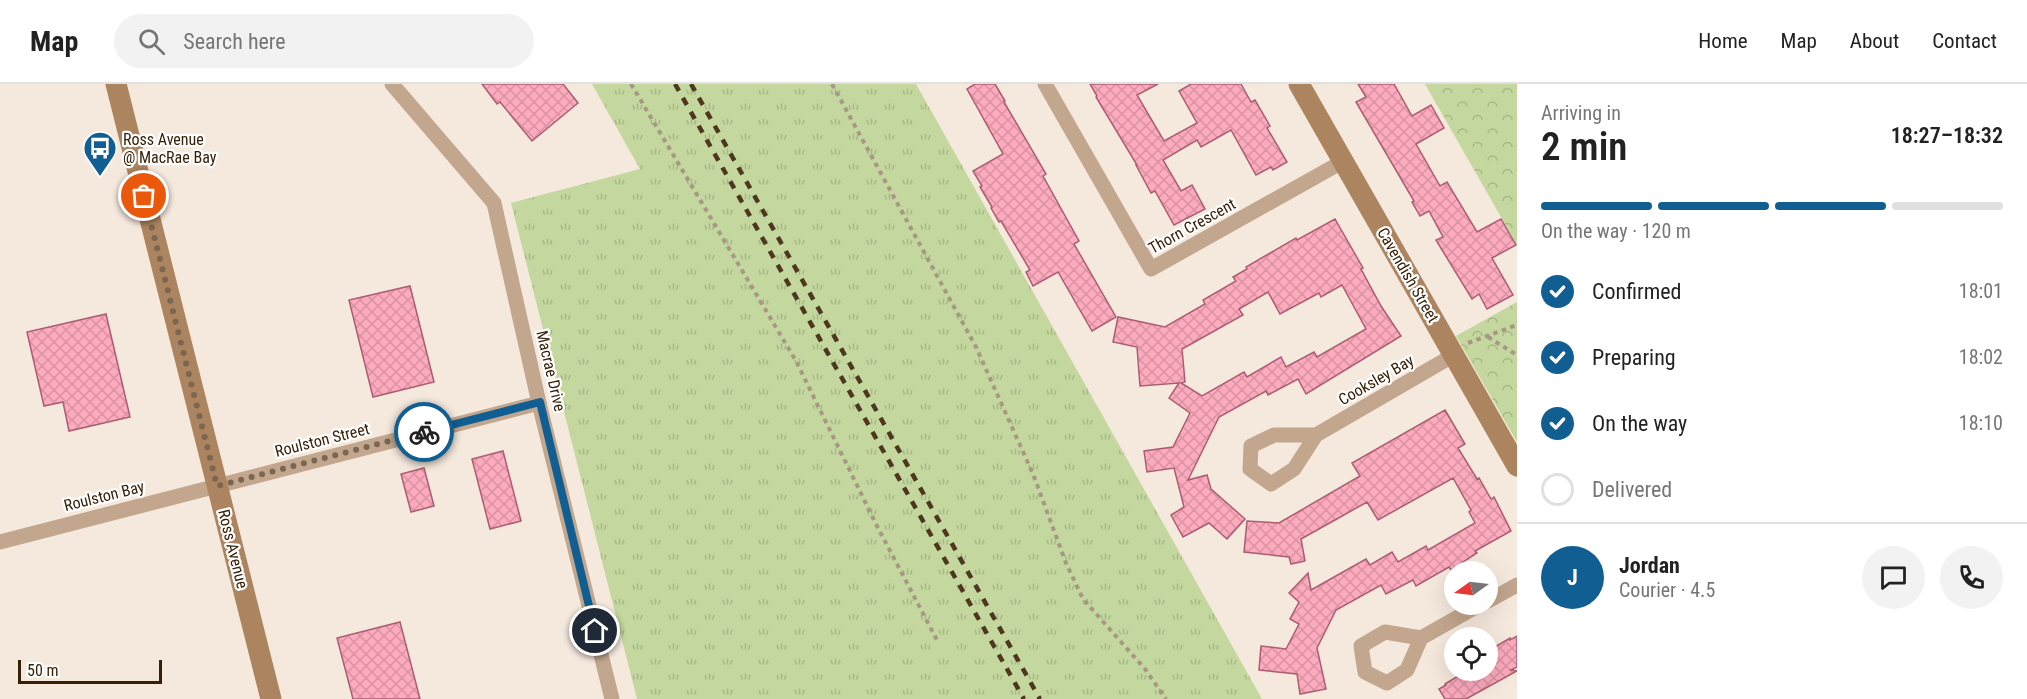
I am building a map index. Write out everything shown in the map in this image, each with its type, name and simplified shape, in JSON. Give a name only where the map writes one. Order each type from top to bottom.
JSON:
[{"type":"main road","name":"Ross Avenue","points":[[116,84],[271,699]]},
{"type":"main road","name":"Cavendish Street","points":[[1299,84],[1517,466]]},
{"type":"street","name":"Macrae Drive","points":[[392,84],[494,203],[612,699]]},
{"type":"street","name":"Thorn Crescent","points":[[1045,84],[1151,269],[1342,162]]},
{"type":"street","name":"Cooksley Bay","points":[[1316,435],[1454,355]]},
{"type":"street","name":"Roulston Street","points":[[217,486],[540,402]]},
{"type":"street","name":"Roulston Bay","points":[[0,542],[217,486]]},
{"type":"street","points":[[1498,595],[1517,585]]},
{"type":"street","points":[[1421,638],[1462,615]]},
{"type":"path","points":[[631,84],[796,362],[877,526],[938,642]]},
{"type":"path","points":[[832,84],[976,347],[1033,474],[1066,563],[1083,599],[1145,669],[1166,699]]},
{"type":"path","points":[[1517,325],[1488,336],[1517,355]]},
{"type":"green space","points":[[592,84],[916,84],[1262,699],[637,699],[511,203],[640,169]]},
{"type":"green space","points":[[1425,84],[1517,84],[1517,245]]},
{"type":"green space","points":[[1517,302],[1517,442],[1456,336]]},
{"type":"building","points":[[482,84],[563,84],[578,103],[532,141],[500,102],[497,104]]},
{"type":"building","points":[[975,84],[995,84],[1046,174],[1043,176],[1079,241],[1074,244],[1116,317],[1092,331],[1058,272],[1033,286],[1026,272],[1030,270],[980,187],[982,186],[973,171],[1003,154],[967,89]]},
{"type":"building","points":[[1090,84],[1158,84],[1137,95],[1164,141],[1197,123],[1179,91],[1191,84],[1241,84],[1251,102],[1255,100],[1270,126],[1267,128],[1287,162],[1273,170],[1271,167],[1256,175],[1231,130],[1201,147],[1197,140],[1163,160],[1181,191],[1192,185],[1205,209],[1174,225],[1155,191],[1151,193]]},
{"type":"building","points":[[1358,84],[1394,84],[1412,116],[1431,105],[1444,128],[1416,144],[1440,186],[1447,182],[1477,232],[1501,219],[1516,245],[1492,258],[1513,295],[1487,309],[1479,294],[1472,299],[1436,240],[1443,237],[1429,211],[1420,216],[1412,202],[1414,201],[1356,102],[1366,97]]},
{"type":"building","points":[[1335,219],[1363,268],[1361,269],[1381,306],[1401,336],[1306,394],[1298,379],[1268,395],[1266,391],[1219,417],[1188,480],[1207,475],[1211,489],[1245,519],[1227,539],[1209,523],[1183,537],[1171,515],[1184,507],[1174,468],[1147,472],[1144,451],[1173,447],[1190,413],[1169,398],[1179,383],[1140,386],[1137,347],[1113,342],[1118,317],[1165,327],[1205,304],[1203,300],[1236,281],[1233,277],[1247,269],[1246,267],[1296,238],[1297,240]],"holes":[[[1342,285],[1366,329],[1317,357],[1314,352],[1286,367],[1281,357],[1247,377],[1244,372],[1202,396],[1181,383],[1185,382],[1182,349],[1243,315],[1239,309],[1268,292],[1280,314],[1319,293],[1321,297]]]},
{"type":"building","points":[[410,286],[434,382],[373,397],[349,300]]},
{"type":"building","points":[[106,314],[130,417],[69,431],[63,402],[44,406],[27,332]]},
{"type":"building","points":[[1445,410],[1465,444],[1458,448],[1491,499],[1494,497],[1511,531],[1475,551],[1477,553],[1465,561],[1444,561],[1444,570],[1416,586],[1413,580],[1386,594],[1381,585],[1336,610],[1317,648],[1326,689],[1300,694],[1297,674],[1259,670],[1261,646],[1286,649],[1299,624],[1290,619],[1299,602],[1289,593],[1308,573],[1311,590],[1366,559],[1370,565],[1392,552],[1398,562],[1426,546],[1428,550],[1475,523],[1469,512],[1471,510],[1453,478],[1378,520],[1367,502],[1301,539],[1305,561],[1291,564],[1289,557],[1244,552],[1247,521],[1279,523],[1360,476],[1352,463]]},
{"type":"building","points":[[503,451],[521,521],[490,529],[472,459]]},
{"type":"building","points":[[424,468],[434,506],[411,512],[401,474]]},
{"type":"building","points":[[400,622],[420,699],[353,699],[337,638]]},
{"type":"building","points":[[1517,636],[1517,667],[1511,670],[1517,671],[1466,699],[1445,699],[1439,689],[1450,681],[1498,681],[1498,645],[1510,638],[1510,640]]},
{"type":"railway","points":[[675,84],[1024,699]]},
{"type":"railway","points":[[691,84],[1040,699]]},
{"type":"way so far","points":[[144,196],[217,486],[424,432]]},
{"type":"place","name":"Ross Avenue @ MacRae Bay","points":[[100,177]]},
{"type":"route","points":[[424,432],[540,402],[595,631]]}]
